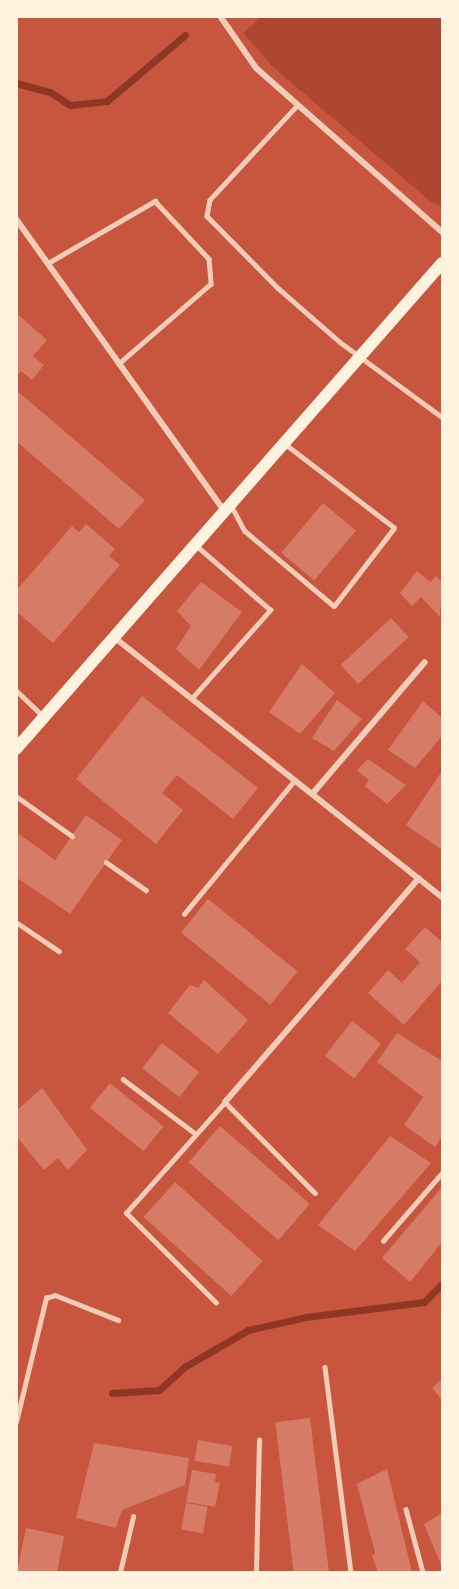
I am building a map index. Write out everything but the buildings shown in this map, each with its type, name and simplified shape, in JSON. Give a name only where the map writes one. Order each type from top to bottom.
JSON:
[{"type":"main road","points":[[16,750],[442,263]]},
{"type":"street","points":[[220,16],[256,68],[442,232]]},
{"type":"street","points":[[16,219],[119,364],[227,508]]},
{"type":"street","points":[[115,638],[313,792],[442,897]]},
{"type":"street","points":[[313,792],[425,662]]},
{"type":"street","points":[[225,1102],[419,878]]},
{"type":"lane","points":[[298,105],[210,200],[207,216],[278,288],[359,358],[442,417]]},
{"type":"lane","points":[[48,263],[155,201],[209,259],[211,284],[119,364]]},
{"type":"lane","points":[[227,508],[245,531],[334,606],[394,528],[284,443]]},
{"type":"lane","points":[[192,698],[270,610],[195,545]]},
{"type":"lane","points":[[16,690],[44,717]]},
{"type":"lane","points":[[184,914],[296,780]]},
{"type":"lane","points":[[16,796],[72,836]]},
{"type":"lane","points":[[106,862],[146,890]]},
{"type":"lane","points":[[16,922],[59,951]]},
{"type":"lane","points":[[123,1079],[196,1134]]},
{"type":"lane","points":[[216,1303],[126,1213],[225,1102],[315,1193]]},
{"type":"lane","points":[[383,1241],[442,1173]]},
{"type":"lane","points":[[16,1422],[46,1298],[55,1295],[118,1320]]},
{"type":"lane","points":[[325,1367],[351,1572]]},
{"type":"lane","points":[[256,1572],[259,1440]]},
{"type":"lane","points":[[406,1509],[423,1572]]},
{"type":"lane","points":[[120,1572],[133,1517]]},
{"type":"shaded area","points":[[261,17],[442,17],[442,207],[431,202],[274,68],[243,33]]},
{"type":"waterway","points":[[16,83],[50,92],[70,105],[107,101],[185,35]]},
{"type":"waterway","points":[[112,1393],[159,1390],[186,1366],[248,1330],[306,1317],[424,1302],[442,1284]]}]
